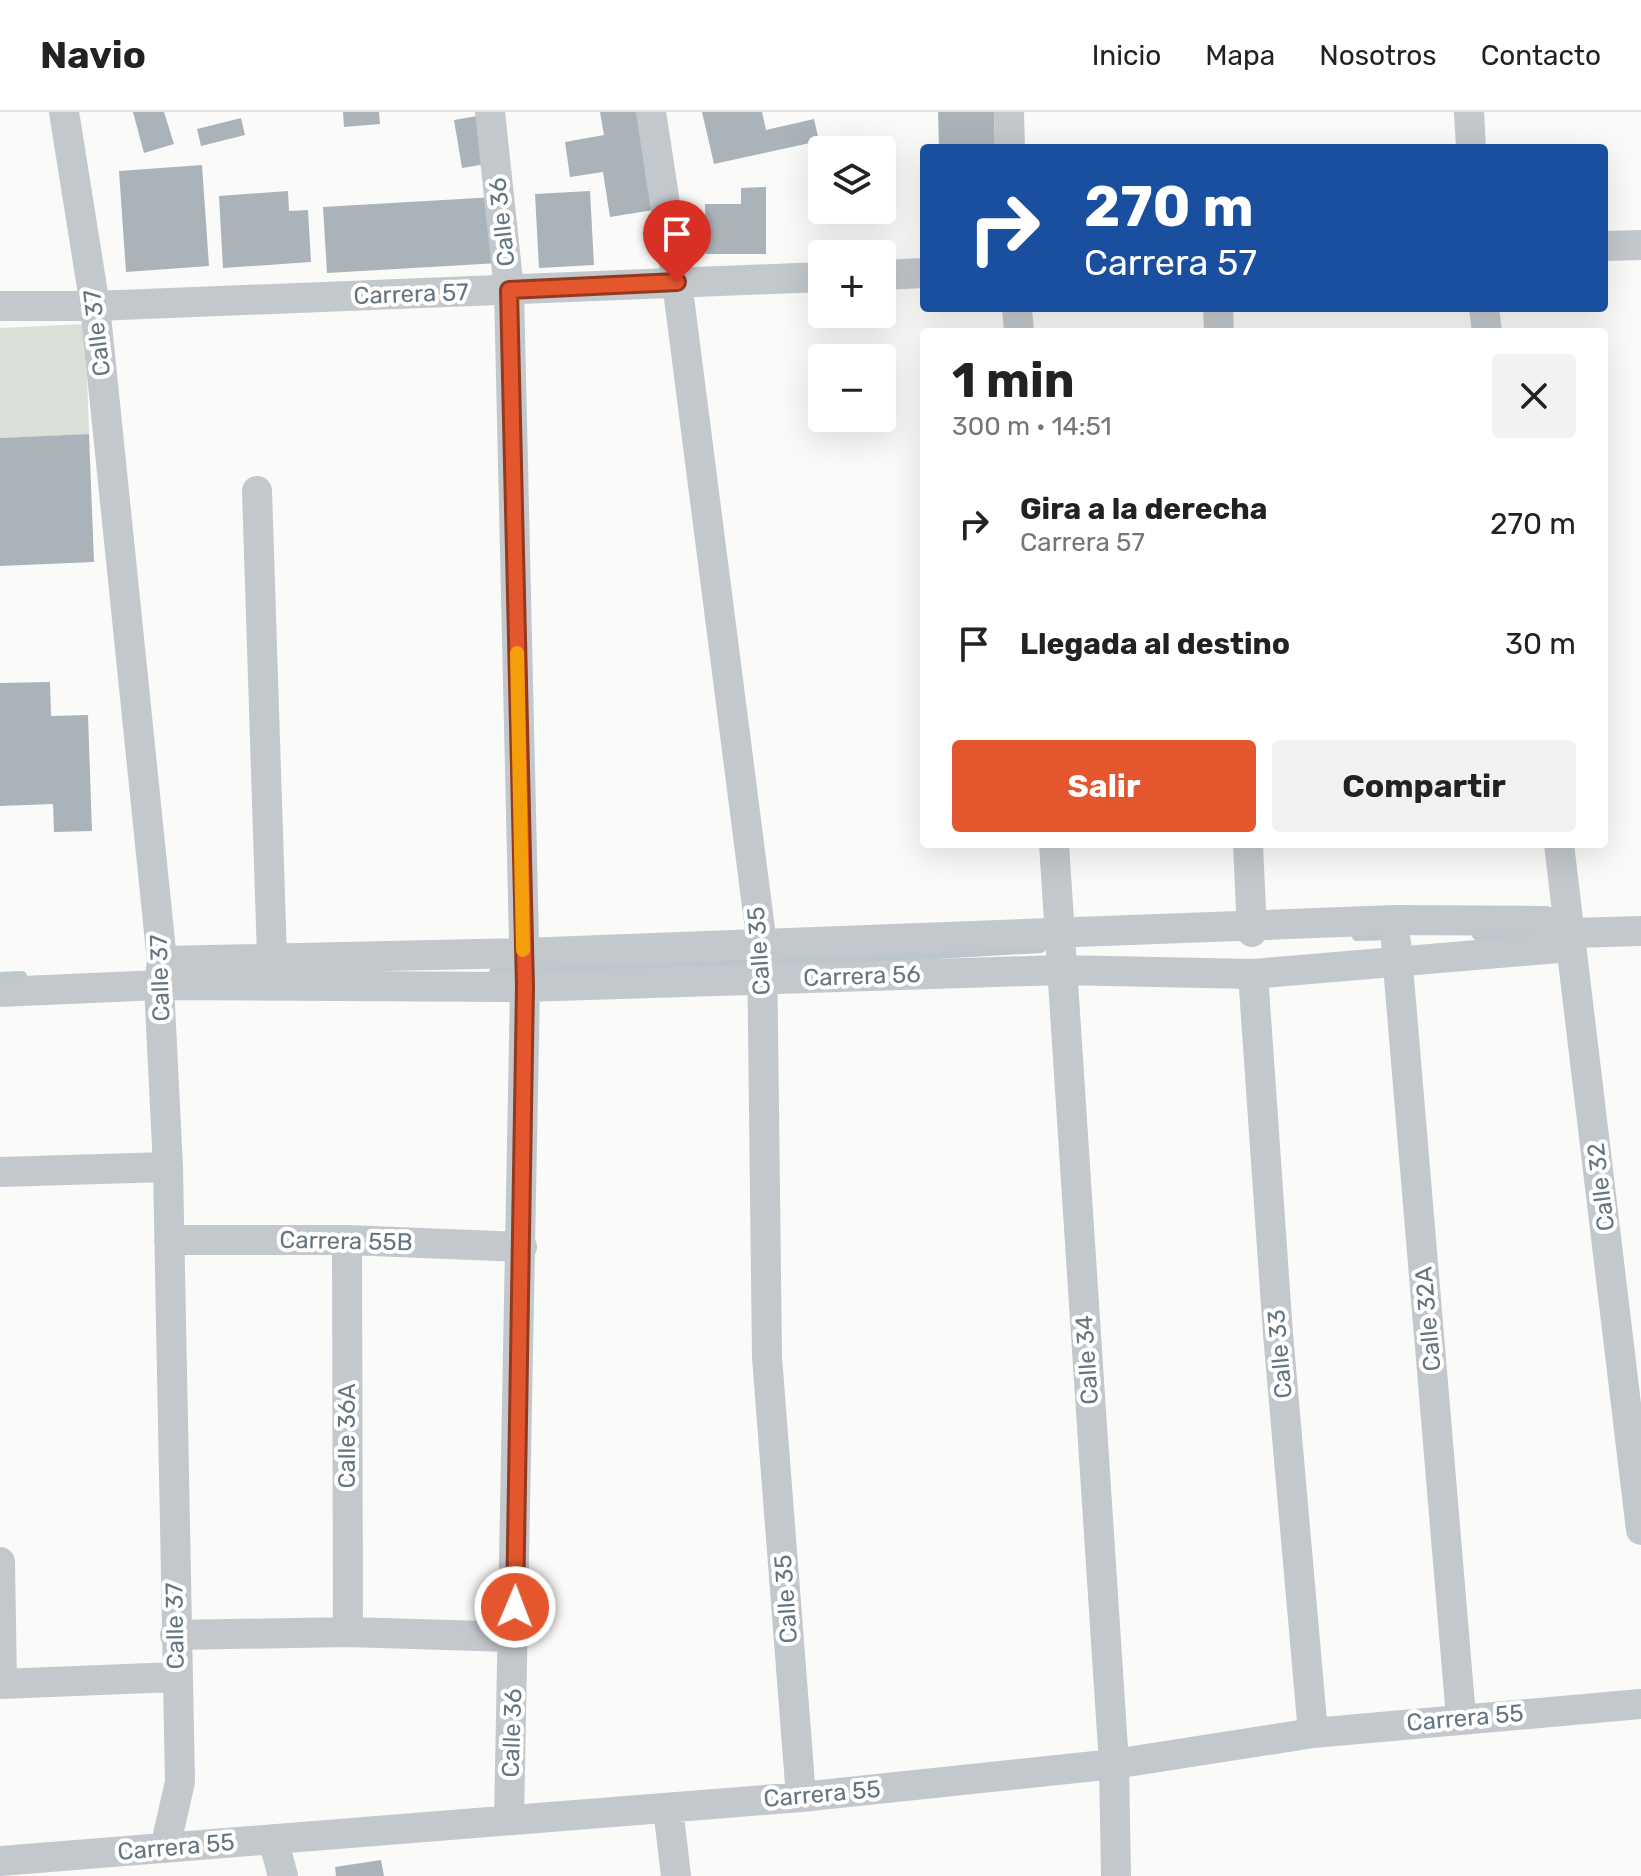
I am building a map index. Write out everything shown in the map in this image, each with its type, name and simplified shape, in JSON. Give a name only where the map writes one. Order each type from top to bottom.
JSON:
[{"type":"street","name":"Calle 37","points":[[64,112],[95,306],[160,972],[168,1167],[180,1782],[165,1848]]},
{"type":"street","name":"Calle 36","points":[[490,112],[509,290],[524,970],[522,1247],[509,1820]]},
{"type":"street","name":"Calle 35","points":[[651,112],[677,282],[762,961],[767,1357],[801,1797]]},
{"type":"street","points":[[1009,112],[1010,144]]},
{"type":"street","points":[[1469,112],[1471,144]]},
{"type":"street","points":[[1608,246],[1641,245]]},
{"type":"street","points":[[896,274],[920,273]]},
{"type":"street","name":"Carrera 57","points":[[0,306],[95,306],[808,277]]},
{"type":"street","points":[[257,491],[272,958]]},
{"type":"street","name":"Calle 34","points":[[1054,848],[1114,1764],[1116,1876]]},
{"type":"street","points":[[1248,848],[1252,930]]},
{"type":"street","name":"Calle 32","points":[[1560,848],[1641,1530]]},
{"type":"street","name":"Carrera 56","points":[[762,961],[1253,974],[1396,938],[1545,921],[1571,933],[1641,931]]},
{"type":"street","name":"Carrera 56","points":[[160,972],[524,970],[762,961],[1060,933],[1252,930],[1559,948],[1571,933]]},
{"type":"street","name":"Calle 32A","points":[[1396,938],[1461,1717]]},
{"type":"street","name":"Carrera 56","points":[[0,992],[272,958],[524,970]]},
{"type":"street","name":"Calle 33","points":[[1253,974],[1280,1349],[1313,1733]]},
{"type":"street","points":[[0,1172],[168,1167]]},
{"type":"street","name":"Carrera 55B","points":[[169,1240],[347,1240],[522,1247]]},
{"type":"street","name":"Calle 36A","points":[[347,1240],[348,1632]]},
{"type":"street","points":[[0,1562],[1,1684],[176,1677]]},
{"type":"street","points":[[175,1635],[348,1632],[514,1637]]},
{"type":"street","name":"Carrera 55","points":[[0,1861],[801,1797],[1114,1764],[1313,1733],[1461,1717],[1641,1704]]},
{"type":"street","points":[[668,1808],[676,1876]]},
{"type":"street","points":[[273,1839],[283,1876]]},
{"type":"shaded area","points":[[85,324],[89,434],[0,438],[0,328]]},
{"type":"building","points":[[133,112],[164,112],[174,144],[144,153]]},
{"type":"building","points":[[343,112],[379,112],[380,124],[344,127]]},
{"type":"building","points":[[600,112],[638,112],[653,210],[610,217],[603,172],[570,177],[565,142],[604,135]]},
{"type":"building","points":[[702,112],[762,112],[766,130],[814,119],[818,136],[808,136],[808,143],[714,164]]},
{"type":"building","points":[[938,112],[994,112],[995,144],[939,144]]},
{"type":"building","points":[[483,115],[492,163],[462,168],[454,120]]},
{"type":"building","points":[[241,118],[245,135],[201,146],[197,129]]},
{"type":"building","points":[[202,165],[209,266],[126,272],[119,171]]},
{"type":"building","points":[[766,187],[766,254],[706,254],[705,204],[741,204],[741,188]]},
{"type":"building","points":[[288,191],[289,211],[308,210],[311,262],[223,268],[219,196]]},
{"type":"building","points":[[590,191],[594,265],[539,268],[535,194]]},
{"type":"building","points":[[495,197],[499,263],[327,273],[323,207]]},
{"type":"building","points":[[89,434],[94,562],[0,566],[0,438]]},
{"type":"building","points":[[50,682],[51,716],[88,715],[92,831],[54,832],[53,804],[0,806],[0,683]]},
{"type":"building","points":[[381,1860],[384,1876],[336,1876],[335,1867]]},
{"type":"waterway","points":[[1357,936],[1393,935]]},
{"type":"waterway","points":[[1477,935],[1533,936]]},
{"type":"waterway","points":[[494,972],[780,963],[1041,948]]},
{"type":"waterway","points":[[0,977],[22,976]]},
{"type":"slow traffic","points":[[517,653],[523,950]]},
{"type":"route","points":[[515,1607],[525,987],[509,290],[677,282]]}]
